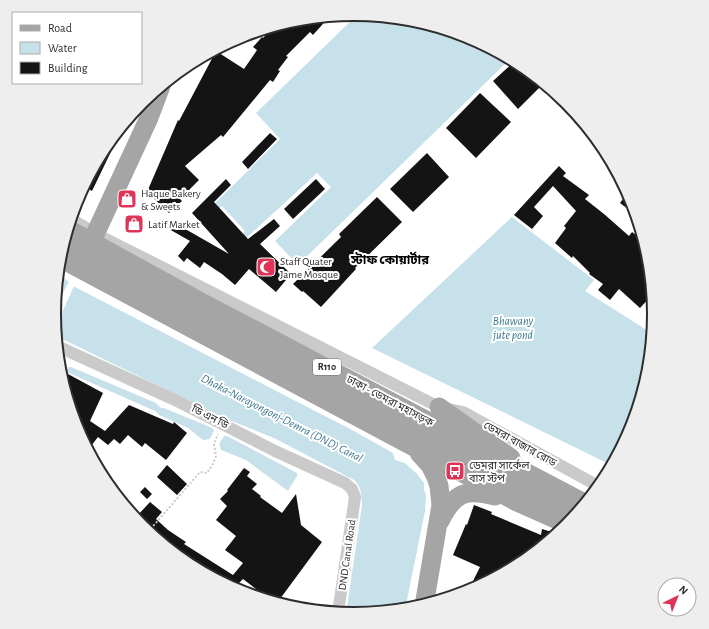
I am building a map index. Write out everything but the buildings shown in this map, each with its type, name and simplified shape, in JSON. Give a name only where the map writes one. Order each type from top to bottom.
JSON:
[{"type":"main road","points":[[77,273],[148,120],[156,98]]},
{"type":"main road","name":"ঢাকা - ডেমরা মহাসড়ক","points":[[73,232],[201,302],[581,501]]},
{"type":"main road","name":"ঢাকা - ডেমরা মহাসড়ক","points":[[69,246],[195,314],[571,512]]},
{"type":"main road","points":[[66,263],[77,273],[515,501],[562,522]]},
{"type":"main road","points":[[439,407],[542,480]]},
{"type":"main road","points":[[415,448],[430,465],[439,486],[441,505],[425,599]]},
{"type":"main road","points":[[438,524],[453,500],[462,495],[479,492],[515,501]]},
{"type":"street","name":"ডেমরা বাজার রোড","points":[[76,222],[96,234],[439,407],[463,412],[594,484]]},
{"type":"street","name":"ডি এন ডি","points":[[64,349],[176,400],[275,451],[345,483],[352,488],[355,497]]},
{"type":"street","name":"DND Canal Road","points":[[339,607],[355,497]]},
{"type":"path","points":[[152,527],[200,472],[207,473],[216,456],[214,444],[222,424]]},
{"type":"water","points":[[351,21],[393,24],[430,31],[467,43],[506,63],[298,265],[275,241],[331,187],[317,173],[243,241],[239,237],[245,231],[222,206],[216,212],[211,207],[280,139],[256,113]]},
{"type":"water","name":"Bhawany jute pond","points":[[512,217],[594,280],[585,291],[647,330],[645,353],[638,390],[626,427],[608,463],[372,348]]},
{"type":"water","name":"Dhaka-Narayongonj-Demra (DND) Canal","points":[[64,278],[75,287],[354,431],[393,453],[395,460],[405,463],[417,474],[424,483],[426,495],[425,511],[406,603],[374,607],[347,608],[362,505],[360,488],[357,483],[354,480],[276,439],[227,419],[63,339],[61,314]]},
{"type":"water","points":[[71,367],[156,403],[161,408],[210,427],[297,473],[297,476],[288,491],[246,460],[221,450],[219,443],[203,440],[188,428],[159,415],[155,411],[67,372],[67,369]]},
{"type":"pier","points":[[70,279],[75,284],[61,315],[61,314],[62,296]]},
{"type":"pier","points":[[211,425],[229,435],[224,436],[219,444],[221,450],[218,445],[204,440],[210,439],[214,431]]},
{"type":"place","name":"Haque Bakery & Sweets","points":[[127,199]]},
{"type":"place","name":"Latif Market","points":[[134,224]]},
{"type":"place","name":"Staff Quater Jame Mosque","points":[[266,267]]},
{"type":"place","name":"ডেমরা সার্কেল বাস স্টপ","points":[[455,471]]},
{"type":"district","name":"স্টাফ কোয়ার্টার","points":[[390,260]]}]
